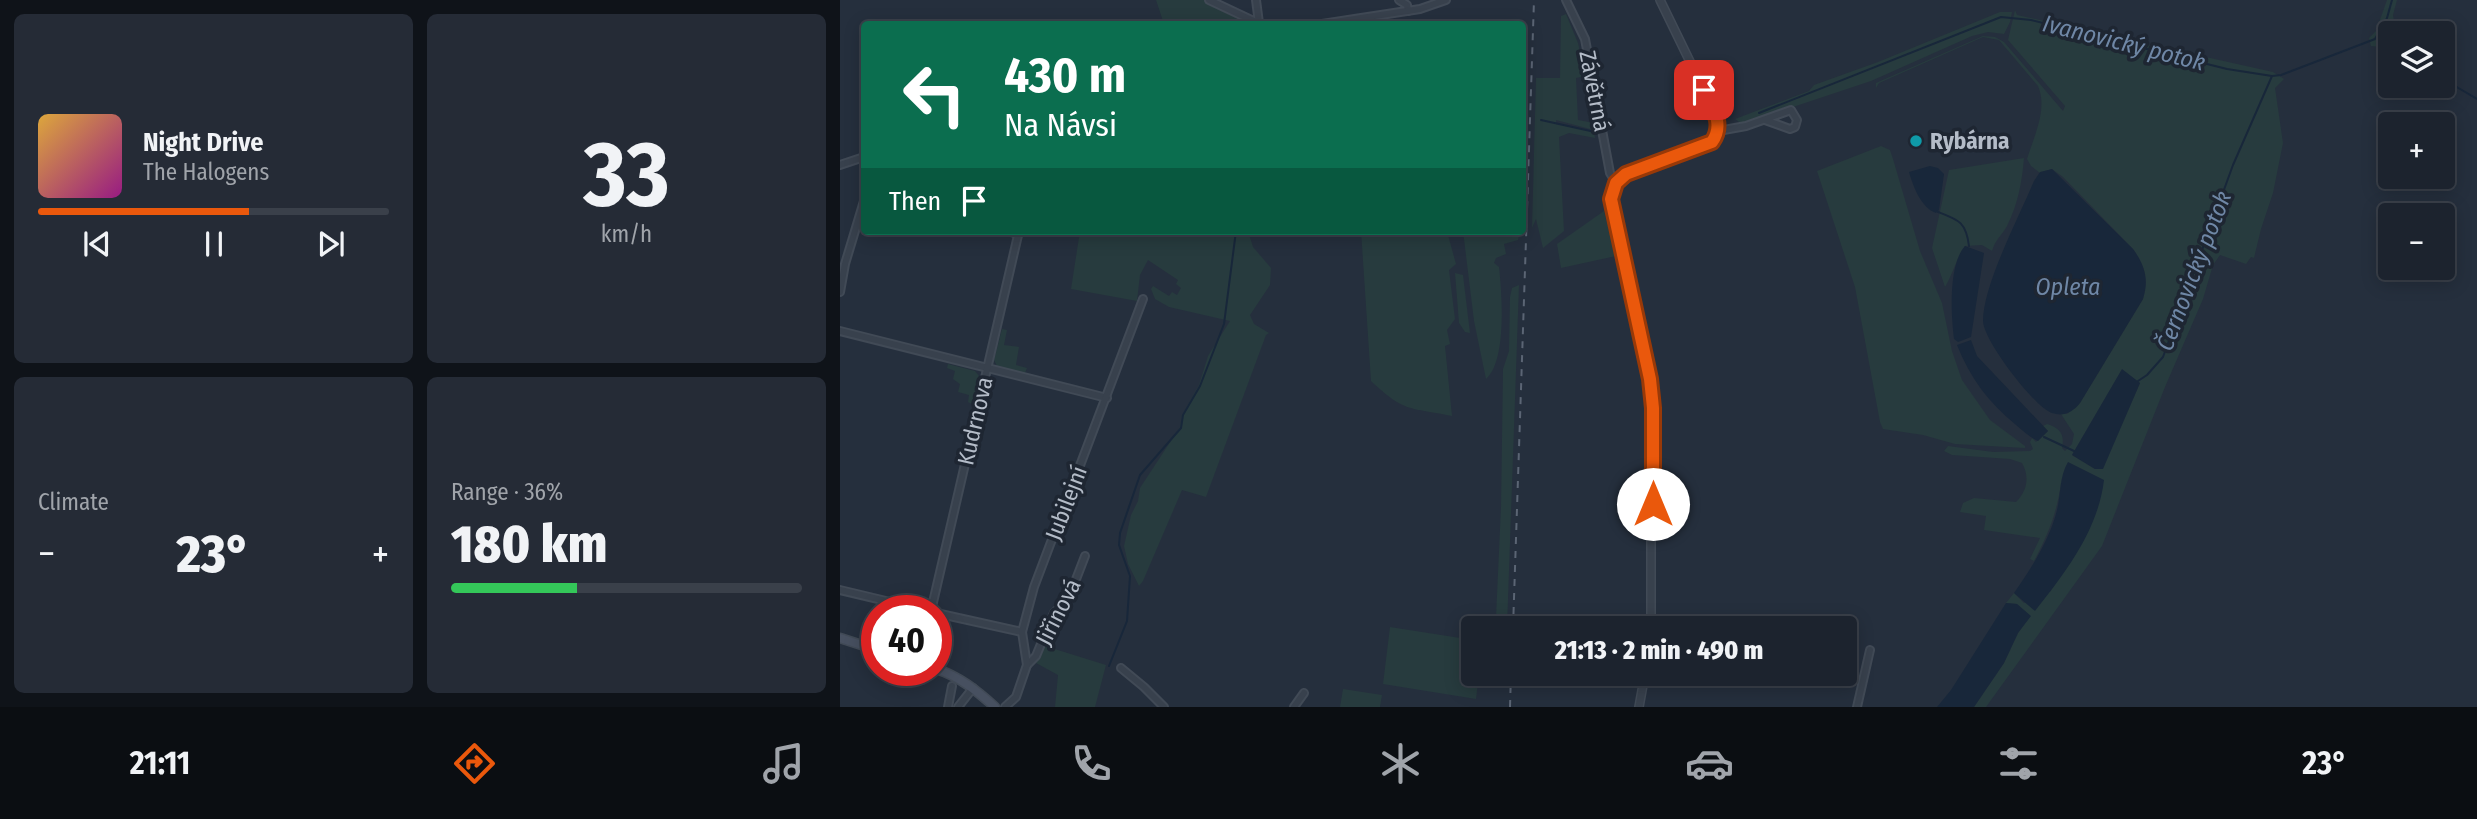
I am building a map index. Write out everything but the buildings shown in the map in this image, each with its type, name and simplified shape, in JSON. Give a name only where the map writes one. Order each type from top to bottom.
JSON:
[{"type":"main road","points":[[840,638],[861,645]]},
{"type":"main road","points":[[952,674],[995,707]]},
{"type":"street","points":[[1209,0],[1254,21]]},
{"type":"street","points":[[1256,0],[1260,21]]},
{"type":"street","points":[[1399,0],[1407,5],[1408,11]]},
{"type":"street","points":[[1342,21],[1408,11],[1446,0]]},
{"type":"street","name":"Závětrná","points":[[1566,0],[1585,39],[1610,173],[1616,183]]},
{"type":"street","points":[[1651,616],[1651,392],[1611,204],[1616,183],[1629,172],[1708,144],[1718,131],[1715,113],[1660,0]]},
{"type":"street","points":[[1718,131],[1732,130],[1791,110],[1797,120],[1795,127],[1790,129],[1765,120]]},
{"type":"street","points":[[840,165],[861,158]]},
{"type":"street","points":[[840,292],[845,264],[861,211]]},
{"type":"street","name":"Kudrnova","points":[[934,595],[1019,235]]},
{"type":"street","name":"Jubilejní","points":[[1005,707],[1016,697],[1027,665],[1022,632],[1034,587],[1143,299]]},
{"type":"street","points":[[840,331],[1107,398]]},
{"type":"street","name":"Jiřinová","points":[[1027,665],[1036,656],[1054,613],[1068,600],[1085,556]]},
{"type":"street","points":[[840,590],[861,595]]},
{"type":"street","points":[[952,617],[1022,632]]},
{"type":"street","points":[[1857,707],[1870,650]]},
{"type":"street","points":[[1121,668],[1164,707]]},
{"type":"street","points":[[948,707],[952,686]]},
{"type":"street","points":[[1639,707],[1643,686]]},
{"type":"street","points":[[958,707],[973,688]]},
{"type":"street","points":[[1294,707],[1304,693]]},
{"type":"green space","points":[[1156,0],[1204,0],[1244,21],[1163,21]]},
{"type":"green space","points":[[2387,0],[2397,0],[2394,21],[2380,21]]},
{"type":"green space","points":[[2015,10],[2017,15],[2273,72],[2284,79],[2275,88],[2283,143],[2273,193],[2254,258],[2251,257],[2246,264],[2220,255],[2213,265],[2203,299],[2102,546],[1986,707],[1974,707],[2004,663],[2018,633],[2030,616],[2017,604],[2006,603],[2014,593],[2024,603],[2051,591],[2061,483],[2051,524],[2034,561],[2030,559],[2040,538],[1984,530],[1986,516],[1960,512],[1963,503],[1974,498],[2016,502],[2026,484],[2022,463],[2010,459],[1952,455],[1944,451],[1948,446],[1993,452],[2030,451],[2033,449],[2030,442],[2032,438],[2036,442],[2048,431],[2043,426],[2047,424],[2060,432],[2063,439],[2062,448],[2065,451],[2072,444],[2074,434],[2061,414],[2067,414],[2080,403],[2143,299],[2146,285],[2143,267],[2133,249],[2063,177],[2052,169],[2040,173],[2031,166],[2027,159],[2041,113],[2041,95],[2038,86],[1999,40],[1983,37],[1879,83],[1876,88],[1876,83],[1983,36],[1995,37],[2004,42],[2063,111],[2065,106],[2008,40]],"holes":[[[2122,370],[2140,383],[2102,469],[2095,469],[2072,455]]]},
{"type":"green space","points":[[2000,12],[2012,12],[2004,34],[1988,32],[1972,36],[1871,81],[1742,124],[1735,119],[1809,91],[1814,85]]},
{"type":"green space","points":[[1566,14],[1578,43],[1585,76],[1576,78],[1578,120],[1594,123],[1594,130],[1556,120],[1556,124],[1594,132],[1595,138],[1569,133],[1559,137],[1564,231],[1543,248],[1536,219],[1532,228],[1536,78],[1560,78],[1561,16]]},
{"type":"green space","points":[[2378,25],[2378,47],[2371,46],[2369,38]]},
{"type":"green space","points":[[1881,146],[1890,150],[1920,251],[1942,303],[1952,351],[1962,380],[1990,420],[2025,448],[1955,444],[1923,435],[1883,429],[1855,287],[1817,171]]},
{"type":"green space","points":[[2024,158],[2014,209],[1992,251],[1982,245],[1965,246],[1945,287],[1932,248],[1949,170]]},
{"type":"green space","points":[[1604,211],[1616,256],[1561,268],[1557,244]]},
{"type":"green space","points":[[1079,235],[1249,235],[1253,247],[1271,268],[1270,285],[1250,315],[1254,324],[1269,333],[1206,497],[1182,490],[1139,586],[1128,564],[1124,546],[1140,488],[1180,427],[1182,415],[1199,385],[1208,356],[1230,321],[1169,307],[1155,299],[1151,289],[1153,286],[1169,296],[1172,292],[1177,295],[1181,288],[1176,284],[1178,280],[1148,260],[1140,275],[1137,301],[1071,289]]},
{"type":"green space","points":[[1361,235],[1448,235],[1456,264],[1449,270],[1455,319],[1447,330],[1450,344],[1445,346],[1452,416],[1400,404],[1371,381]]},
{"type":"green space","points":[[1463,235],[1519,235],[1518,240],[1504,244],[1506,254],[1496,258],[1494,263],[1499,267],[1502,326],[1497,358],[1486,379],[1474,321]]},
{"type":"green space","points":[[1455,273],[1463,275],[1470,333],[1465,332],[1459,323]]},
{"type":"green space","points":[[1519,285],[1507,616],[1496,616],[1503,369],[1509,351],[1512,288]]},
{"type":"green space","points":[[1002,329],[1007,330],[1004,345],[1019,347],[1016,365],[1027,368],[1025,373],[997,366],[994,360]]},
{"type":"green space","points":[[948,364],[975,371],[979,376],[972,404],[968,402],[969,395],[958,392],[960,384],[953,379],[955,371],[947,368]]},
{"type":"green space","points":[[1390,627],[1461,638],[1461,686],[1478,686],[1476,699],[1383,684]]},
{"type":"green space","points":[[1045,646],[1106,665],[1095,707],[1055,707],[1058,675],[1036,663]]},
{"type":"green space","points":[[1343,689],[1382,695],[1380,707],[1340,707]]},
{"type":"water","points":[[1930,166],[1938,168],[1944,174],[1939,210],[1936,213],[1922,202],[1909,172]]},
{"type":"water","name":"Opleta","points":[[2052,169],[2133,249],[2146,279],[2143,299],[2080,403],[2064,414],[2052,413],[2044,408],[2023,387],[1991,343],[1983,321],[1995,270],[2034,181],[2040,172]]},
{"type":"water","points":[[1965,246],[1984,253],[1971,337],[1958,342],[1954,339],[1952,317],[1953,277]]},
{"type":"water","points":[[1971,340],[1977,356],[2048,431],[2038,441],[1997,408],[1974,379],[1957,345]]},
{"type":"water","points":[[2122,369],[2140,383],[2103,469],[2095,469],[2072,455]]},
{"type":"water","points":[[2068,462],[2104,480],[2101,498],[2079,550],[2035,611],[2014,593],[2050,532]]},
{"type":"water","points":[[2006,603],[2017,604],[2031,616],[2018,633],[2004,663],[1974,707],[1937,707],[1951,690]]},
{"type":"waterway","name":"Ivanovický potok","points":[[1759,113],[2001,17],[2031,20],[2227,69],[2281,75],[2375,39],[2387,18],[2392,0]]},
{"type":"waterway","name":"Černovický potok","points":[[2138,381],[2163,357],[2233,165],[2272,76]]},
{"type":"waterway","points":[[2455,86],[2477,99]]},
{"type":"waterway","name":"Ivanovický potok","points":[[1541,120],[1595,132]]},
{"type":"waterway","points":[[1938,212],[1960,223],[1966,232],[1969,246]]},
{"type":"waterway","name":"Ivanovický potok","points":[[1109,666],[1127,621],[1130,576],[1119,545],[1120,533],[1140,475],[1181,428],[1183,415],[1200,386],[1224,324],[1235,235]]},
{"type":"waterway","points":[[2044,437],[2074,451]]},
{"type":"railway","points":[[1513,616],[1534,0]]},
{"type":"railway","points":[[1510,707],[1511,686]]},
{"type":"place","name":"Rybárna","points":[[1916,141]]},
{"type":"route","points":[[1653,504],[1653,408],[1650,379],[1611,199],[1616,183],[1626,174],[1712,142],[1718,131],[1718,122],[1704,90]]}]
